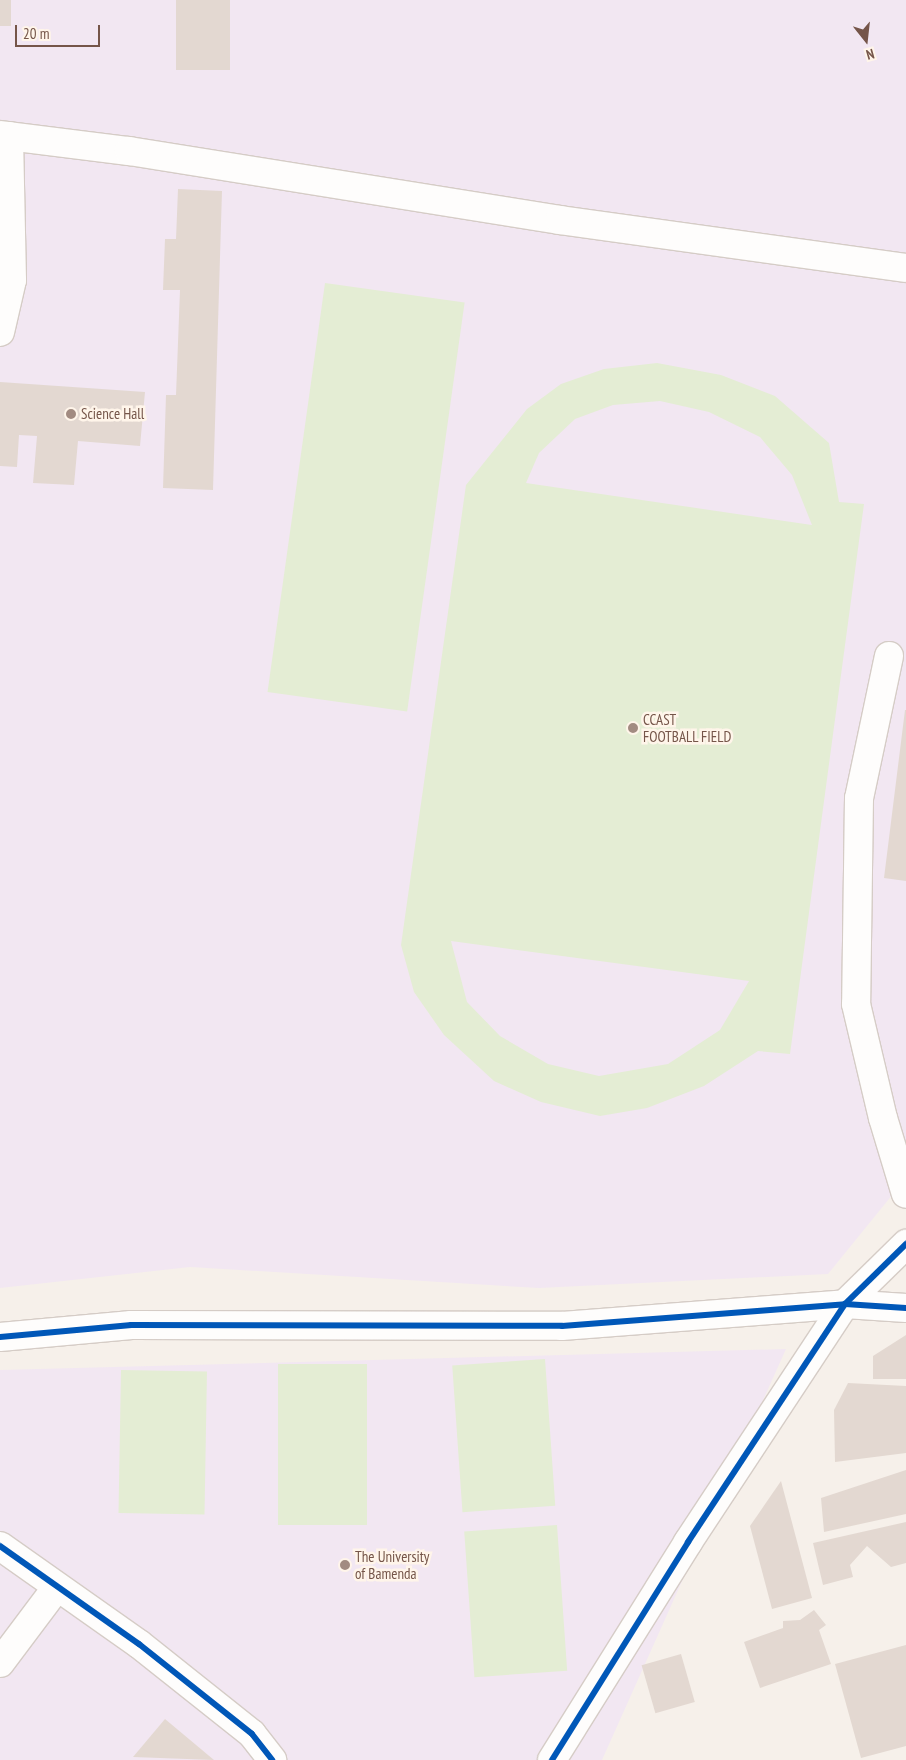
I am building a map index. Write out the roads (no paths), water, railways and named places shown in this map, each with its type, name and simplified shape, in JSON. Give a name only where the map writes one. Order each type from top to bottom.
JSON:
[{"type":"street","points":[[0,332],[12,280],[4,136],[129,151],[560,220],[906,268]]},
{"type":"street","points":[[889,656],[859,798],[856,1004],[883,1118],[906,1194]]},
{"type":"street","points":[[552,1760],[688,1542],[845,1304],[906,1244]]},
{"type":"street","points":[[0,1337],[130,1325],[562,1326],[845,1304],[906,1308]]},
{"type":"street","points":[[0,1546],[139,1644],[244,1728],[272,1760]]},
{"type":"street","points":[[0,1663],[57,1587]]},
{"type":"place","name":"Science Hall","points":[[71,414]]},
{"type":"place","name":"CCAST FOOTBALL FIELD","points":[[633,728]]},
{"type":"place","name":"The University of Bamenda","points":[[345,1565]]}]
